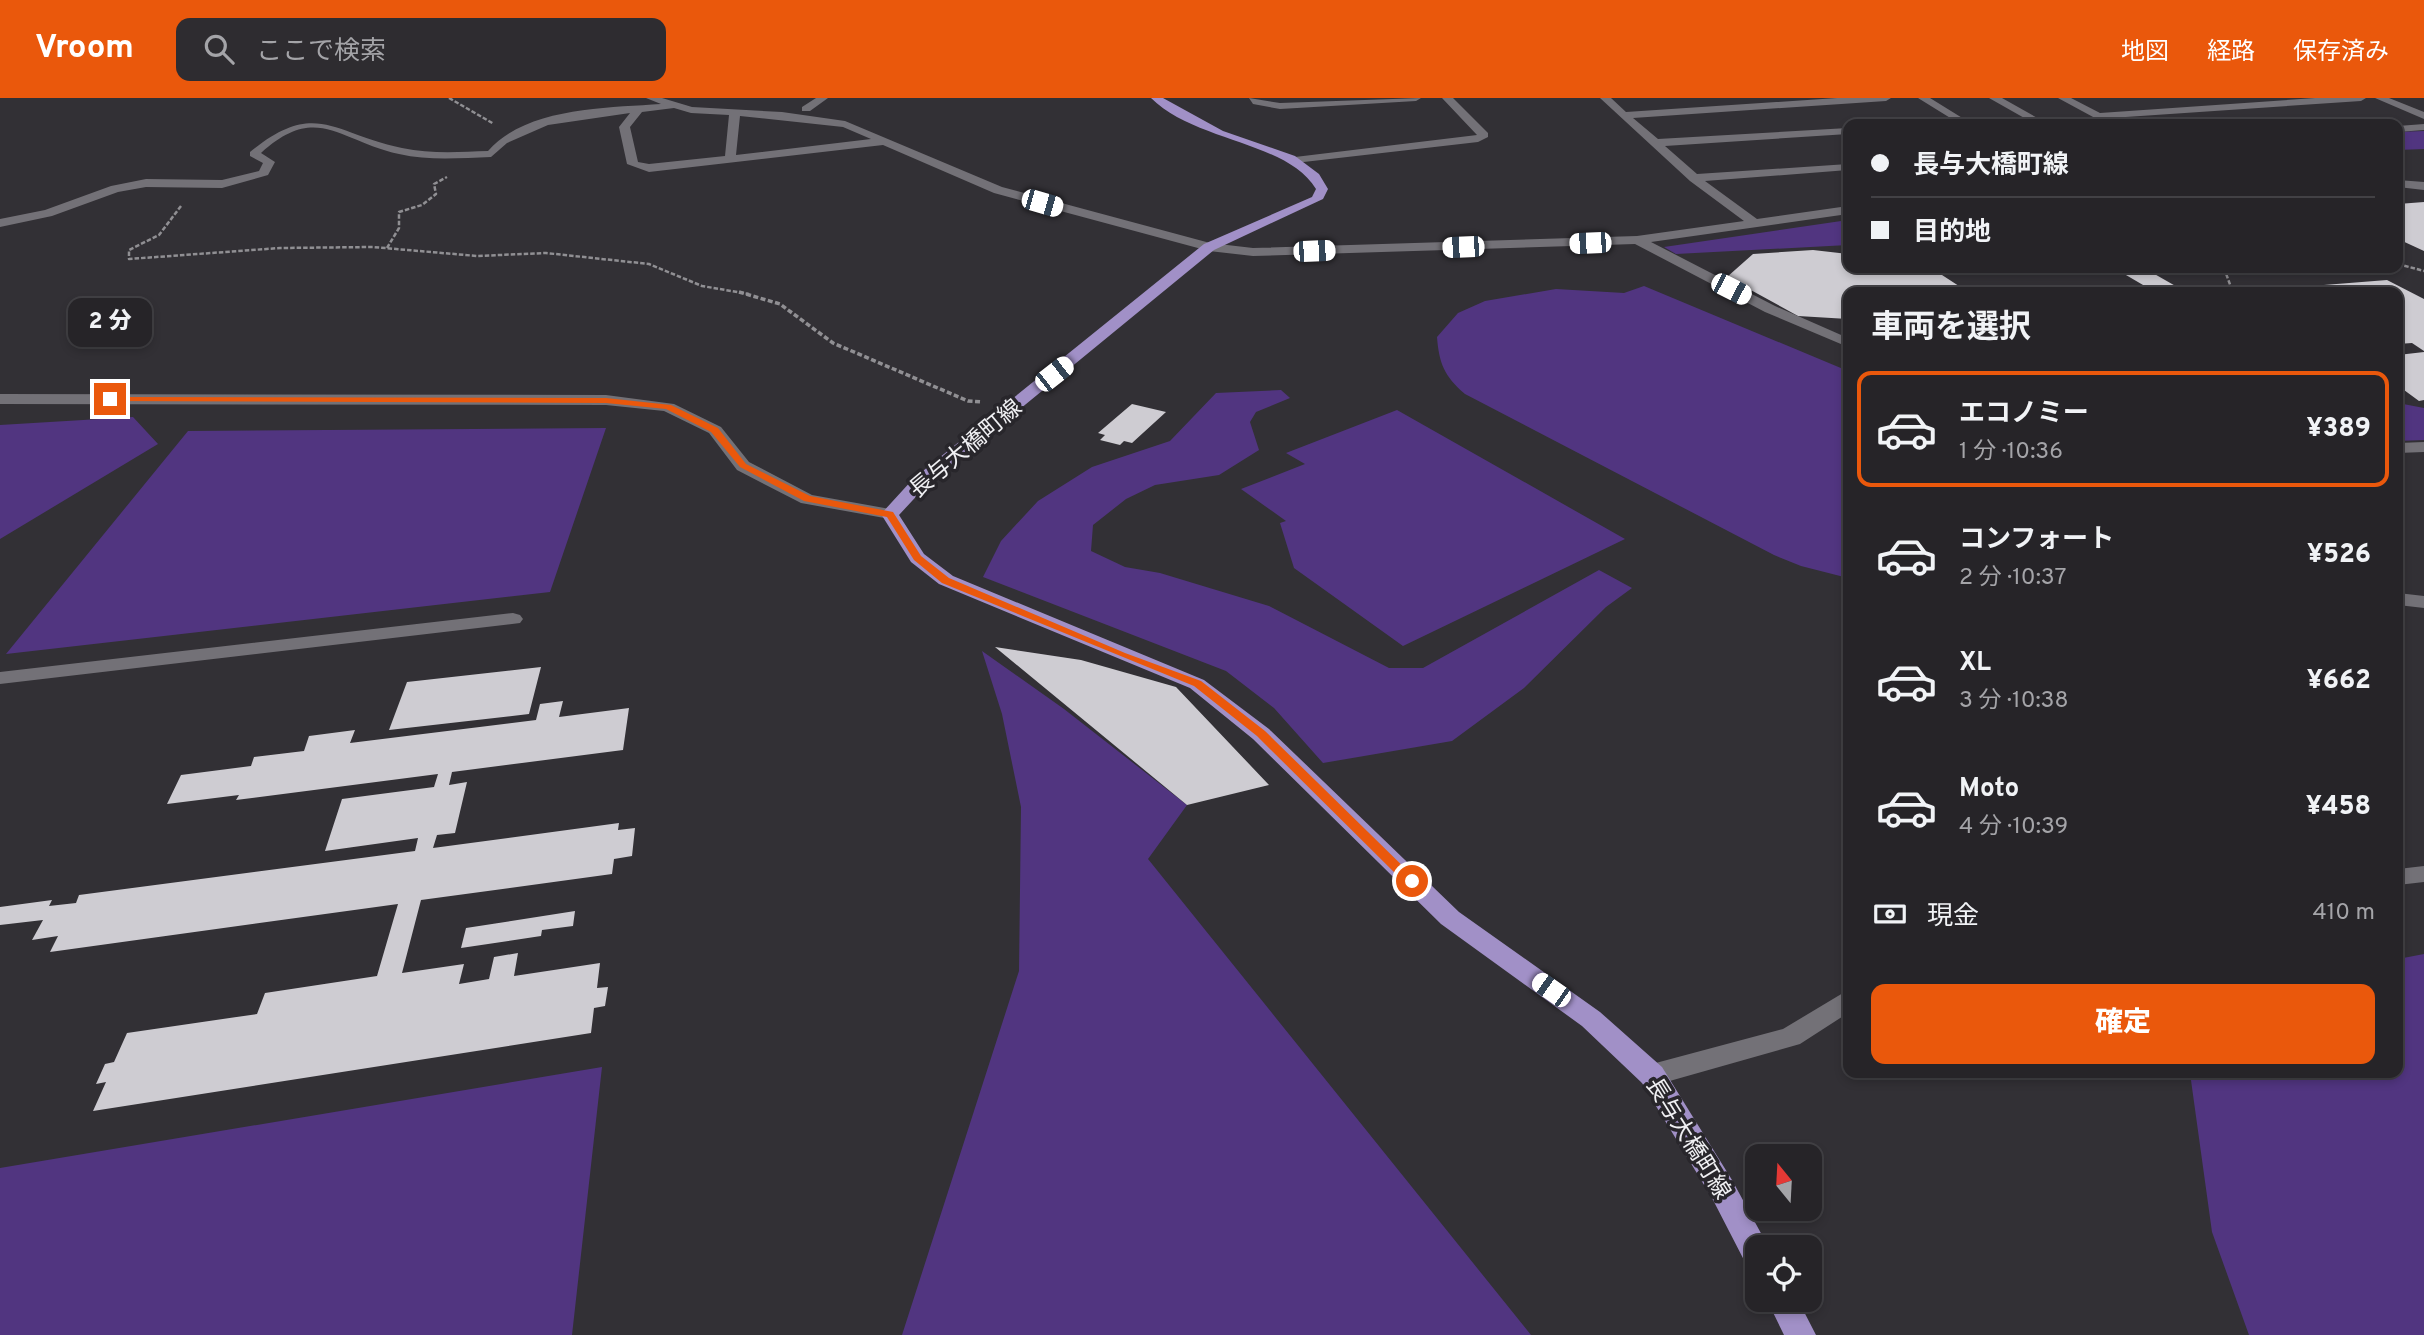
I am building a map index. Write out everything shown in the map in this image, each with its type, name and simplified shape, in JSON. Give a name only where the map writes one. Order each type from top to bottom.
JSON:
[{"type":"main road","name":"長与大橋町線","points":[[1156,98],[1218,132],[1295,160],[1317,177],[1322,189],[1317,199],[1209,247],[919,483],[890,514],[917,558],[946,580],[1109,650],[1198,684],[1261,734],[1450,918],[1591,1019],[1652,1075],[1722,1189],[1747,1235]]},
{"type":"main road","points":[[1788,1312],[1800,1335]]},
{"type":"street","points":[[651,98],[671,107]]},
{"type":"street","points":[[806,110],[823,98]]},
{"type":"street","points":[[1254,98],[1257,102],[1280,106],[1416,98]]},
{"type":"street","points":[[1295,160],[1479,139],[1484,135],[1447,98]]},
{"type":"street","points":[[1605,98],[1694,178],[1757,225]]},
{"type":"street","points":[[1624,116],[1886,98]]},
{"type":"street","points":[[1923,98],[1959,119]]},
{"type":"street","points":[[1994,98],[2034,119]]},
{"type":"street","points":[[2063,98],[2104,119]]},
{"type":"street","points":[[2098,116],[2361,98]]},
{"type":"street","points":[[2380,98],[2424,116]]},
{"type":"street","points":[[0,223],[48,213],[115,190],[146,183],[222,184],[264,173],[269,162],[254,154],[270,135],[287,126],[319,120],[387,148],[425,155],[491,154],[496,145],[505,138],[554,118],[671,107],[818,119],[845,124],[998,190],[1209,247],[1253,252],[1637,240],[1843,211]]},
{"type":"street","points":[[639,109],[624,127],[633,164],[649,168],[886,141]]},
{"type":"street","points":[[730,159],[735,113]]},
{"type":"street","points":[[2403,129],[2424,127]]},
{"type":"street","points":[[1655,143],[1843,131]]},
{"type":"street","points":[[1694,178],[1843,167]]},
{"type":"street","points":[[2403,184],[2424,186]]},
{"type":"street","points":[[1637,240],[1770,309],[1843,341]]},
{"type":"street","points":[[0,399],[606,400],[668,407],[715,430],[743,466],[807,499],[890,514]]},
{"type":"street","points":[[2403,448],[2424,447]]},
{"type":"street","points":[[2403,600],[2424,602]]},
{"type":"street","points":[[0,678],[513,619]]},
{"type":"street","points":[[2403,876],[2424,874]]},
{"type":"street","points":[[1652,1075],[1791,1037],[1843,1003]]},
{"type":"path","points":[[449,98],[480,114],[498,127],[505,138]]},
{"type":"path","points":[[387,248],[399,228],[399,212],[422,205],[436,194],[434,184],[491,154]]},
{"type":"path","points":[[186,205],[177,208],[159,235],[129,250],[129,258],[279,248],[387,248],[477,256],[546,253],[649,264],[702,286],[770,300],[807,322],[833,343],[968,401],[1015,405]]},
{"type":"path","points":[[2403,265],[2424,271]]},
{"type":"shaded area","points":[[2424,131],[2424,149],[2403,150],[2403,132]]},
{"type":"shaded area","points":[[1843,221],[1843,245],[1676,254],[1664,247]]},
{"type":"shaded area","points":[[1644,286],[1843,369],[1843,577],[1801,566],[1774,555],[1465,394],[1447,375],[1441,362],[1437,337],[1458,313],[1485,301],[1556,289],[1624,293]]},
{"type":"shaded area","points":[[1281,390],[1290,398],[1256,412],[1250,422],[1259,450],[1219,475],[1155,485],[1126,499],[1093,525],[1091,551],[1125,567],[1160,573],[1269,606],[1389,668],[1423,668],[1599,570],[1632,588],[1606,607],[1524,688],[1452,741],[1323,763],[1274,708],[1226,671],[983,577],[1001,541],[1038,501],[1092,467],[1170,441],[1216,393]]},
{"type":"shaded area","points":[[2403,404],[2424,408],[2424,440],[2403,441]]},
{"type":"shaded area","points":[[1397,410],[1625,539],[1403,646],[1294,568],[1280,523],[1286,521],[1241,489],[1305,464],[1286,453]]},
{"type":"shaded area","points":[[133,417],[158,444],[0,539],[0,425]]},
{"type":"shaded area","points":[[606,428],[550,592],[6,654],[188,431]]},
{"type":"shaded area","points":[[982,651],[1064,709],[1187,805],[1148,859],[1531,1335],[902,1335],[1019,971],[1021,807],[1002,714]]},
{"type":"shaded area","points":[[2424,954],[2424,1335],[2249,1335],[2212,1232],[2191,1078],[2403,1078],[2403,958]]},
{"type":"shaded area","points":[[602,1067],[572,1335],[0,1335],[0,1168]]},
{"type":"building","points":[[2424,202],[2424,251],[2403,241],[2403,204]]},
{"type":"building","points":[[1813,250],[1843,253],[1843,273],[1967,273],[1942,275],[1960,287],[1843,287],[1843,319],[1798,316],[1727,277],[1753,254]]},
{"type":"building","points":[[2123,273],[2153,273],[2177,287],[2146,287]]},
{"type":"building","points":[[2387,280],[2401,287],[2298,287]]},
{"type":"building","points":[[2403,288],[2424,299],[2424,351],[2412,343],[2403,344]]},
{"type":"building","points":[[2424,352],[2424,400],[2419,401],[2403,390],[2403,354]]},
{"type":"building","points":[[1132,404],[1166,412],[1132,443],[1124,441],[1120,445],[1100,440],[1105,435],[1098,433]]},
{"type":"building","points":[[995,647],[1081,660],[1176,687],[1269,785],[1187,805]]},
{"type":"building","points":[[541,667],[529,714],[389,730],[407,682]]},
{"type":"building","points":[[563,701],[559,717],[629,708],[623,750],[452,772],[449,785],[467,782],[455,833],[437,835],[433,848],[619,823],[618,830],[635,828],[632,856],[614,859],[612,874],[421,900],[402,973],[464,964],[459,984],[489,979],[494,957],[518,953],[514,976],[600,963],[597,988],[608,987],[605,1006],[594,1008],[591,1033],[93,1111],[106,1082],[96,1084],[105,1064],[114,1062],[127,1033],[257,1014],[265,993],[377,976],[398,904],[50,952],[58,936],[32,940],[43,920],[0,925],[0,907],[52,900],[49,906],[76,903],[79,895],[415,851],[418,838],[325,851],[342,799],[434,787],[438,774],[236,800],[239,795],[167,804],[181,775],[251,766],[254,757],[304,751],[309,736],[355,730],[350,743],[536,720],[540,704]]},
{"type":"building","points":[[575,911],[573,926],[542,930],[541,936],[461,948],[466,928]]},
{"type":"route","points":[[110,399],[606,400],[668,407],[715,430],[743,466],[807,499],[890,514],[917,558],[946,580],[1121,655],[1198,684],[1261,734],[1412,881]]}]
